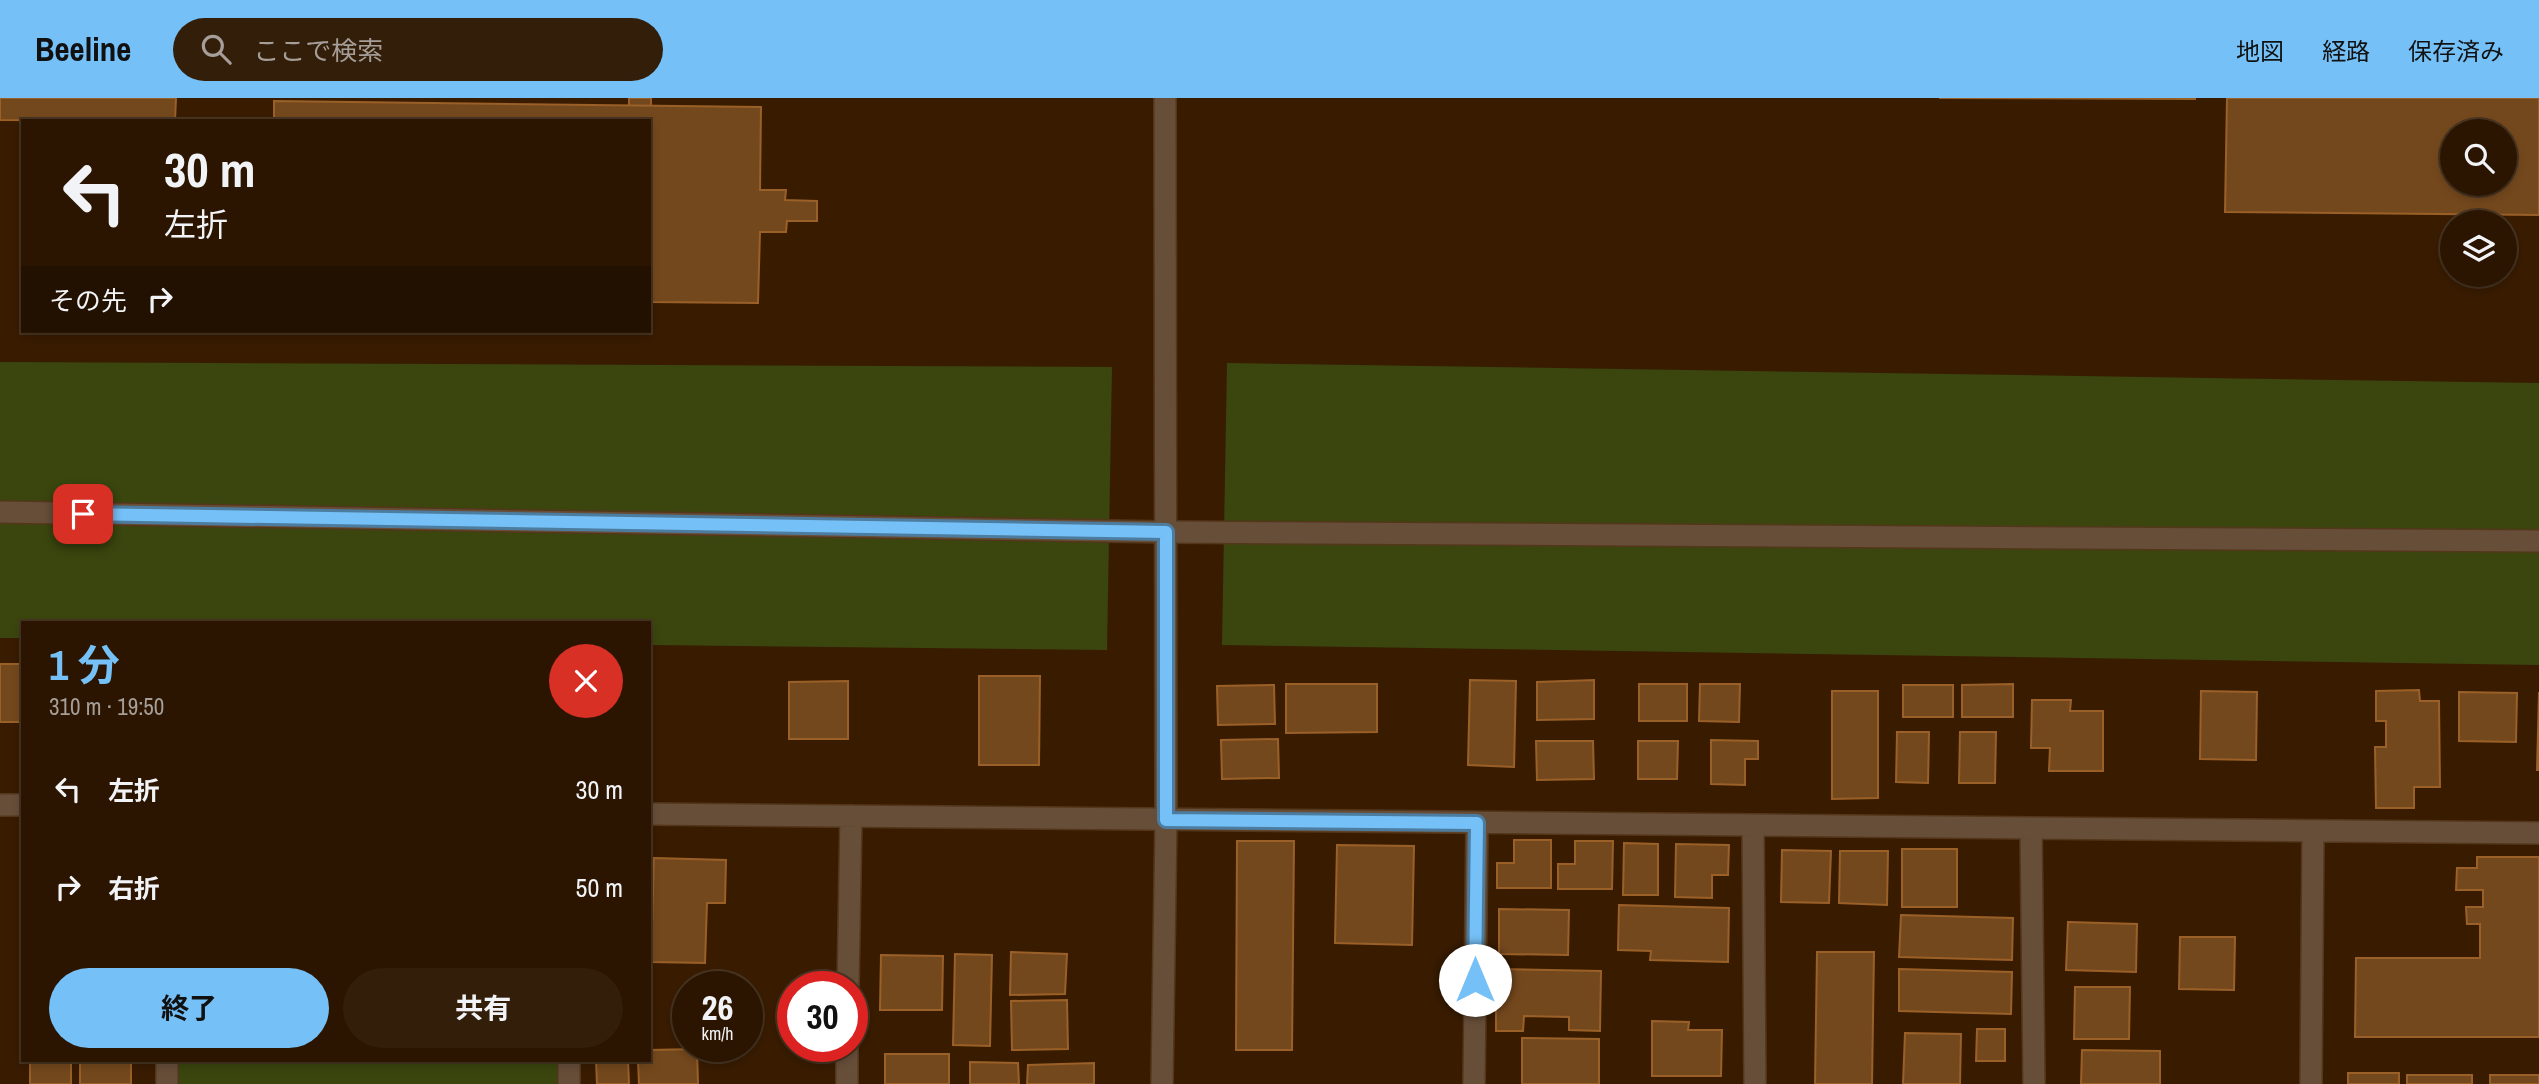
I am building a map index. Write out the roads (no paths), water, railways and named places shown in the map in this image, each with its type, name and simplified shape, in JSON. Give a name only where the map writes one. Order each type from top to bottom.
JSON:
[{"type":"street","points":[[1162,1084],[1166,820],[1166,98]]},
{"type":"street","points":[[0,512],[1166,532],[2539,541]]},
{"type":"street","points":[[0,805],[21,805]]},
{"type":"street","points":[[651,814],[2539,833]]},
{"type":"street","points":[[848,971],[850,816]]},
{"type":"street","points":[[1474,1084],[1477,823]]},
{"type":"street","points":[[1753,826],[1755,1084]]},
{"type":"street","points":[[2031,828],[2034,1084]]},
{"type":"street","points":[[2311,1084],[2313,831]]},
{"type":"street","points":[[167,1062],[167,1084]]},
{"type":"street","points":[[569,1062],[569,1084]]},
{"type":"street","points":[[847,1062],[847,1084]]}]
